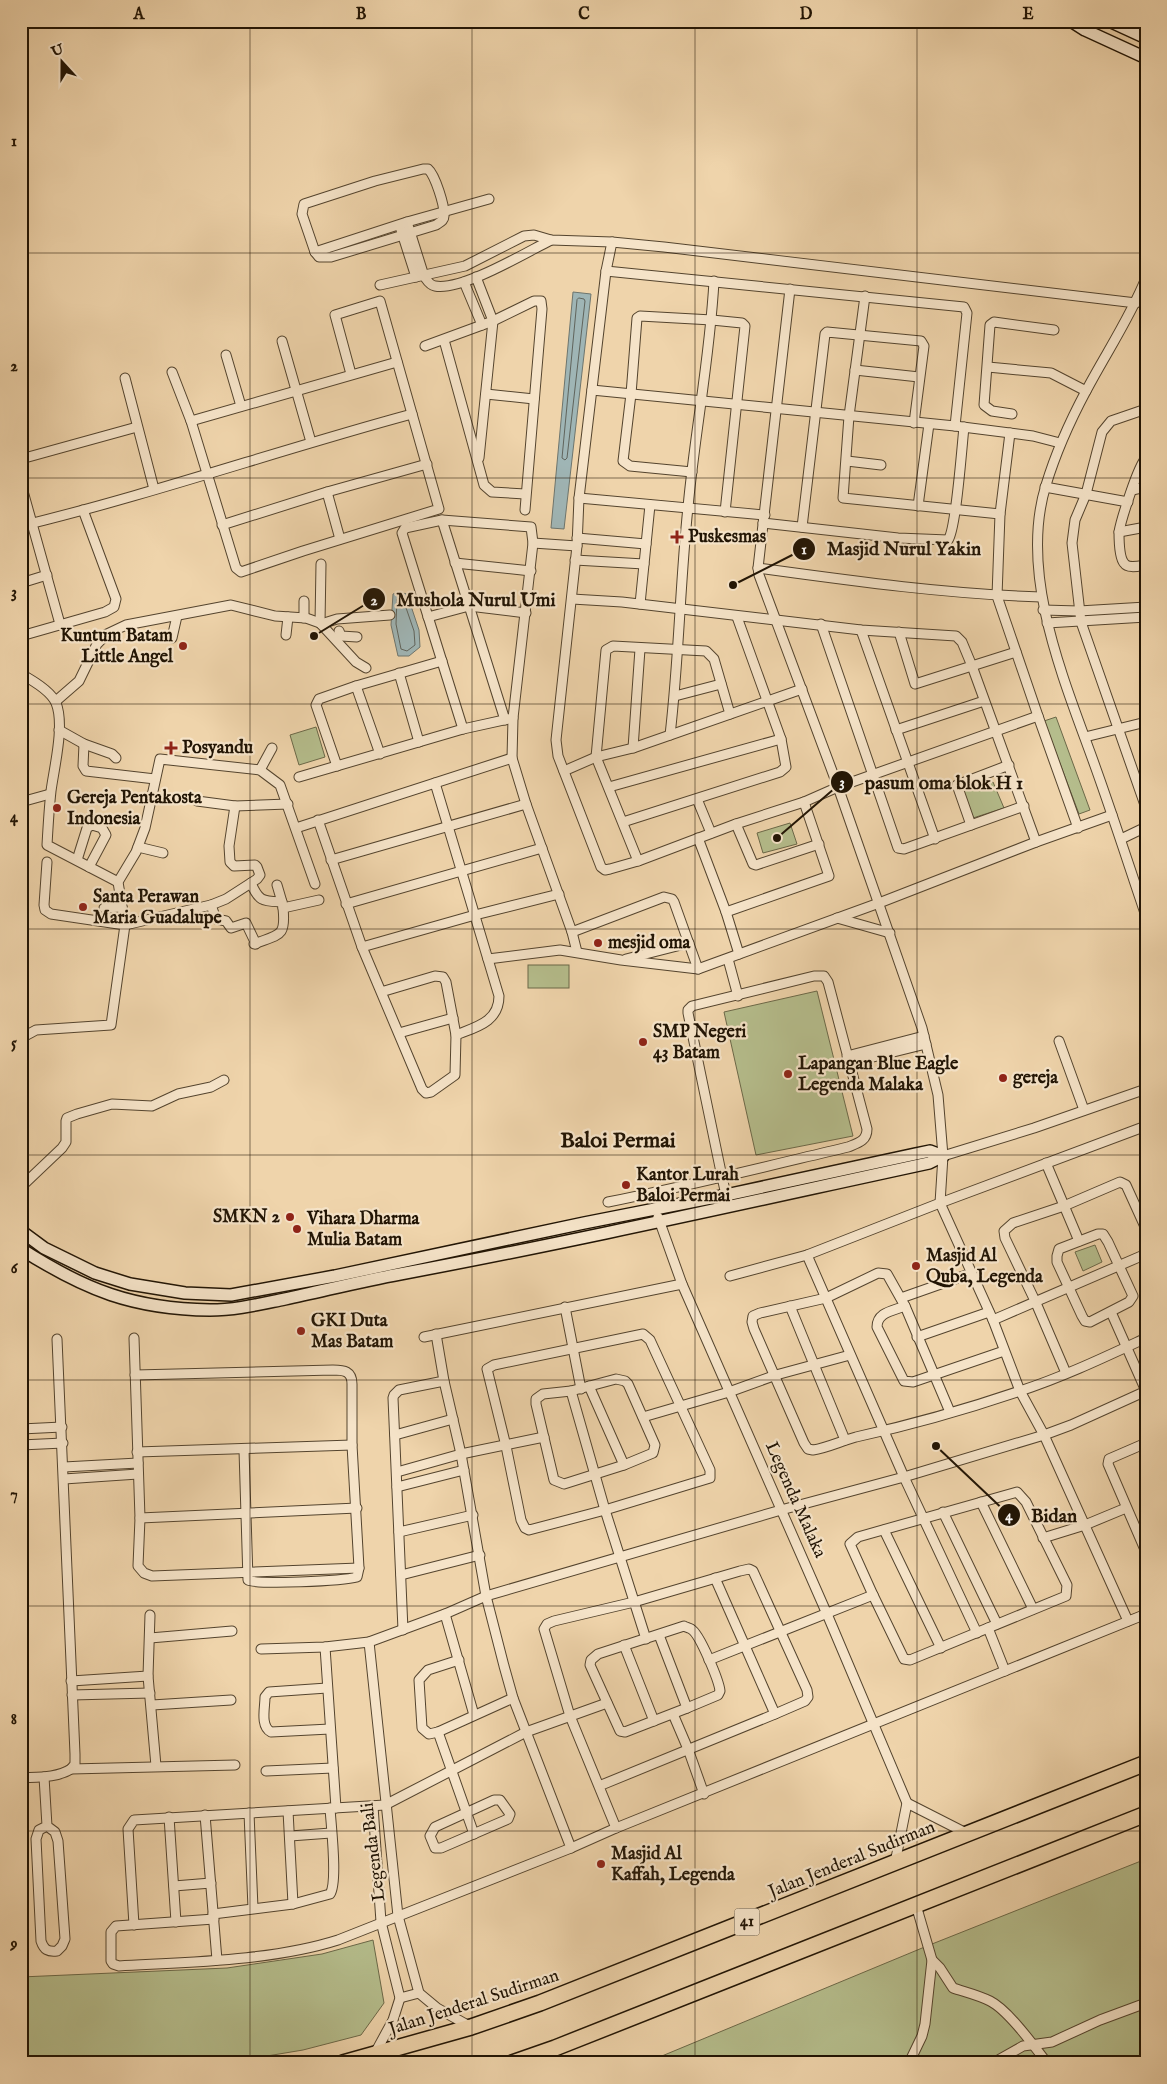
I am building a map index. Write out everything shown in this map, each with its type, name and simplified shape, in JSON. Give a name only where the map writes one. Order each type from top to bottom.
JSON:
[{"type":"highway","name":"Jalan Jenderal Sudirman","points":[[342,2063],[471,2027],[540,2003],[896,1864],[1146,1763]]},
{"type":"highway","points":[[512,2063],[1146,1814]]},
{"type":"street","points":[[1071,21],[1085,30],[1146,58]]},
{"type":"street","points":[[1109,21],[1146,38]]},
{"type":"street","points":[[423,169],[428,169],[434,175],[444,211],[443,220],[436,225],[331,257],[321,258],[315,252],[302,214],[302,208],[308,202],[423,169]]},
{"type":"street","points":[[315,252],[403,223],[489,199]]},
{"type":"street","points":[[403,223],[420,277],[435,286],[470,279],[551,240]]},
{"type":"street","points":[[380,285],[465,266],[524,236],[534,235],[551,240],[612,242],[1136,303]]},
{"type":"street","points":[[612,242],[606,271],[579,498],[572,599],[556,740],[558,756],[600,867],[605,870],[638,861],[1038,716]]},
{"type":"street","points":[[465,266],[482,325]]},
{"type":"street","points":[[579,498],[725,512],[802,527],[944,541],[951,536],[955,509],[966,313],[961,306],[606,271]]},
{"type":"street","points":[[1146,278],[1136,303],[1086,391],[1060,443],[1045,487],[1039,517],[1038,557],[1041,597],[1047,623],[1146,916]]},
{"type":"street","points":[[470,279],[493,321],[479,462]]},
{"type":"street","points":[[670,735],[675,696],[688,508],[712,320],[714,281]]},
{"type":"street","points":[[790,289],[758,568],[761,580],[838,787],[890,933],[925,1040],[938,1095],[943,1156],[940,1203],[993,1320],[1020,1391],[1044,1435],[1128,1621]]},
{"type":"street","points":[[865,296],[849,416],[843,498],[1000,514]]},
{"type":"street","points":[[425,346],[493,321],[534,301],[539,300],[543,304],[525,510]]},
{"type":"street","points":[[172,372],[191,421],[237,571],[241,572],[340,539],[438,510],[440,507],[397,362],[382,303],[378,301],[335,315],[351,374]]},
{"type":"street","points":[[692,472],[630,466],[624,463],[622,457],[631,394],[638,317],[712,320],[742,323],[745,326],[725,512]]},
{"type":"street","points":[[1012,414],[992,411],[984,405],[990,326],[994,322],[1054,330]]},
{"type":"street","points":[[802,527],[825,334],[827,332],[860,334],[921,342],[924,346],[914,423]]},
{"type":"street","points":[[444,340],[479,462],[484,486],[492,492],[525,494]]},
{"type":"street","points":[[282,341],[311,442]]},
{"type":"street","points":[[226,355],[241,406]]},
{"type":"street","points":[[191,421],[397,362]]},
{"type":"street","points":[[988,367],[1050,373],[1086,391]]},
{"type":"street","points":[[855,370],[919,377]]},
{"type":"street","points":[[125,378],[136,427],[154,489]]},
{"type":"street","points":[[592,390],[736,405],[777,407],[959,427],[1010,433],[1060,443]]},
{"type":"street","points":[[486,394],[534,399]]},
{"type":"street","points":[[1146,409],[1111,421],[1105,426],[1086,494],[1072,532],[1081,622],[1146,808]]},
{"type":"street","points":[[21,526],[83,510],[412,414]]},
{"type":"street","points":[[918,506],[929,424]]},
{"type":"street","points":[[21,459],[136,427]]},
{"type":"street","points":[[1010,433],[1000,514],[998,596],[1078,828]]},
{"type":"street","points":[[1146,458],[1142,463],[1132,490],[1119,532],[1124,564],[1129,566],[1146,565]]},
{"type":"street","points":[[847,461],[881,464]]},
{"type":"street","points":[[222,525],[327,492],[427,464]]},
{"type":"street","points":[[21,484],[60,624]]},
{"type":"street","points":[[1045,487],[1128,502]]},
{"type":"street","points":[[1132,490],[1146,487]]},
{"type":"street","points":[[327,492],[340,539]]},
{"type":"street","points":[[640,604],[650,505]]},
{"type":"street","points":[[21,636],[105,612],[114,607],[116,599],[83,510]]},
{"type":"street","points":[[442,520],[469,606],[509,719]]},
{"type":"street","points":[[463,729],[402,533],[405,528],[442,520],[531,527],[533,543],[531,571],[509,719],[512,758],[526,804],[572,932],[577,952]]},
{"type":"street","points":[[1119,532],[1146,527]]},
{"type":"street","points":[[533,543],[646,544]]},
{"type":"street","points":[[575,560],[644,564]]},
{"type":"street","points":[[455,563],[531,571]]},
{"type":"street","points":[[320,624],[321,564]]},
{"type":"street","points":[[758,568],[894,587],[998,596],[1041,597]]},
{"type":"street","points":[[21,583],[47,576]]},
{"type":"street","points":[[572,599],[640,604],[737,617],[776,619],[861,630],[956,636],[962,642],[972,666],[1036,842]]},
{"type":"street","points":[[304,601],[304,618]]},
{"type":"street","points":[[56,701],[79,681],[97,644],[107,634],[126,625],[234,605],[256,612],[304,618],[342,636],[357,637]]},
{"type":"street","points":[[428,618],[469,606],[526,613]]},
{"type":"street","points":[[1044,610],[1146,607]]},
{"type":"street","points":[[320,624],[336,619],[390,615]]},
{"type":"street","points":[[172,638],[177,616]]},
{"type":"street","points":[[286,634],[288,617]]},
{"type":"street","points":[[623,822],[784,770],[786,764],[781,739],[737,617]]},
{"type":"street","points":[[1047,623],[1146,617]]},
{"type":"street","points":[[336,619],[335,632],[356,662],[366,668]]},
{"type":"street","points":[[821,624],[898,848],[904,849],[935,839],[1024,806]]},
{"type":"street","points":[[861,630],[935,839]]},
{"type":"street","points":[[899,632],[915,684],[1016,652]]},
{"type":"street","points":[[638,861],[596,757],[606,650],[613,646],[640,649],[701,650],[710,654],[714,658],[730,714]]},
{"type":"street","points":[[633,748],[640,649]]},
{"type":"street","points":[[337,766],[316,705],[319,699],[323,696],[356,686],[442,662]]},
{"type":"street","points":[[21,674],[56,701],[59,730],[50,794],[47,845],[118,882]]},
{"type":"street","points":[[399,674],[420,742]]},
{"type":"street","points":[[675,696],[721,684]]},
{"type":"street","points":[[356,686],[380,754]]},
{"type":"street","points":[[564,771],[596,757],[633,748],[802,689]]},
{"type":"street","points":[[896,730],[984,700]]},
{"type":"street","points":[[300,778],[463,729],[509,719]]},
{"type":"street","points":[[1084,737],[1146,722]]},
{"type":"street","points":[[59,730],[84,744],[116,758]]},
{"type":"street","points":[[609,787],[781,739]]},
{"type":"street","points":[[84,744],[83,766],[86,771],[155,779]]},
{"type":"street","points":[[260,770],[272,748]]},
{"type":"street","points":[[296,828],[512,758]]},
{"type":"street","points":[[21,1040],[36,1030],[110,1024],[125,925],[118,882],[138,847],[148,818],[160,759],[260,770],[280,785],[315,884]]},
{"type":"street","points":[[971,825],[957,785],[1009,765]]},
{"type":"street","points":[[435,783],[499,996],[498,1008],[488,1021],[456,1035]]},
{"type":"street","points":[[21,802],[50,794]]},
{"type":"street","points":[[697,799],[711,833]]},
{"type":"street","points":[[197,801],[235,806],[288,804]]},
{"type":"street","points":[[726,912],[829,876],[804,802]]},
{"type":"street","points":[[331,860],[526,804]]},
{"type":"street","points":[[47,862],[44,905],[47,912],[51,914],[125,925],[211,905],[226,899],[251,884],[260,875],[255,865],[234,866],[229,860],[235,806]]},
{"type":"street","points":[[488,958],[552,950],[698,969],[1112,815]]},
{"type":"street","points":[[318,820],[362,947],[381,992],[399,1033],[422,1089],[426,1093],[431,1092],[455,1075],[456,1035],[446,982],[440,976],[381,992]]},
{"type":"street","points":[[736,824],[753,864],[756,865],[819,844]]},
{"type":"street","points":[[77,860],[87,828],[92,826],[102,828],[106,835],[89,867]]},
{"type":"street","points":[[1121,839],[1146,827]]},
{"type":"street","points":[[698,838],[726,912],[739,954]]},
{"type":"street","points":[[138,847],[163,853]]},
{"type":"street","points":[[346,904],[542,848]]},
{"type":"street","points":[[251,884],[260,899],[264,901],[282,905],[319,900]]},
{"type":"street","points":[[211,905],[216,919],[226,922],[232,928],[246,923],[255,944],[278,935],[285,926],[277,885]]},
{"type":"street","points":[[362,947],[475,915],[559,894]]},
{"type":"street","points":[[572,932],[664,897],[669,897],[674,902],[698,969]]},
{"type":"street","points":[[104,908],[122,907]]},
{"type":"street","points":[[837,918],[890,933]]},
{"type":"street","points":[[620,960],[689,943]]},
{"type":"street","points":[[728,959],[738,996]]},
{"type":"street","points":[[608,1202],[664,1192],[722,1177],[860,1143],[867,1133],[867,1129],[828,982],[824,976],[814,976],[692,1006],[688,1010],[688,1013],[722,1177],[726,1195]]},
{"type":"street","points":[[399,1033],[453,1018]]},
{"type":"street","points":[[848,1059],[925,1040]]},
{"type":"street","points":[[1059,1041],[1084,1110]]},
{"type":"street","points":[[21,1186],[62,1148],[66,1142],[66,1122],[72,1116],[112,1104],[152,1106],[178,1094],[211,1087],[224,1080]]},
{"type":"street","points":[[21,1249],[58,1272],[109,1295],[152,1305],[209,1310],[245,1307],[660,1222],[929,1163],[943,1156],[1034,1128],[1146,1089]]},
{"type":"street","points":[[730,1276],[806,1255],[1146,1126]]},
{"type":"street","points":[[21,1231],[44,1248],[95,1273],[130,1284],[185,1294],[231,1295],[335,1276],[930,1151],[943,1156]]},
{"type":"street","points":[[1046,1163],[1079,1241]]},
{"type":"street","points":[[1066,1374],[1036,1303],[1005,1238],[1004,1231],[1013,1223],[1064,1206],[1115,1184],[1124,1183],[1146,1229]]},
{"type":"street","name":"Legenda Malaka","points":[[654,1208],[682,1284],[827,1614],[907,1803]]},
{"type":"street","points":[[1103,1234],[1133,1296],[1129,1302],[1090,1322],[1086,1321],[1057,1262],[1056,1256],[1059,1249],[1079,1241],[1103,1234]]},
{"type":"street","points":[[993,1320],[1146,1254]]},
{"type":"street","points":[[806,1255],[904,1477],[978,1633]]},
{"type":"street","points":[[950,1412],[903,1302],[892,1281],[884,1273],[878,1273],[826,1298],[760,1313],[752,1319],[754,1329],[808,1449],[819,1449],[845,1440],[884,1431],[950,1412],[1020,1391],[1066,1374],[1146,1338]]},
{"type":"street","points":[[972,1273],[903,1302],[878,1318],[877,1327],[904,1381],[913,1382],[934,1376],[1004,1351]]},
{"type":"street","points":[[424,1336],[682,1284]]},
{"type":"street","points":[[790,1306],[845,1440]]},
{"type":"street","points":[[565,1307],[573,1349],[585,1388],[624,1465]]},
{"type":"street","points":[[917,1337],[989,1312]]},
{"type":"street","points":[[261,1649],[325,1647],[369,1642],[445,1614],[486,1596],[781,1510],[904,1477],[1070,1426],[1146,1391],[1110,1312]]},
{"type":"street","points":[[436,1334],[444,1381],[473,1516],[486,1596],[513,1698],[572,1848]]},
{"type":"street","points":[[643,1334],[648,1336],[710,1470],[710,1478],[605,1510],[529,1530],[525,1528],[521,1520],[506,1446],[487,1372],[488,1368],[494,1365],[573,1349],[643,1334]]},
{"type":"street","points":[[134,1338],[137,1452],[140,1518],[138,1566],[144,1573],[152,1576],[359,1568],[352,1445],[352,1376],[345,1371],[332,1370],[135,1375]]},
{"type":"street","points":[[21,1778],[44,1777],[66,1773],[75,1764],[58,1339]]},
{"type":"street","points":[[643,1417],[730,1392],[776,1375],[850,1355]]},
{"type":"street","points":[[616,1379],[626,1381],[655,1445],[654,1451],[651,1455],[624,1465],[564,1484],[557,1483],[554,1480],[536,1399],[543,1394],[585,1388],[616,1379]]},
{"type":"street","points":[[403,1630],[393,1398],[396,1392],[444,1381]]},
{"type":"street","points":[[571,1391],[594,1474],[646,1639]]},
{"type":"street","points":[[395,1435],[453,1419]]},
{"type":"street","points":[[21,1429],[62,1427]]},
{"type":"street","points":[[397,1472],[461,1454],[544,1437]]},
{"type":"street","points":[[21,1445],[63,1443]]},
{"type":"street","points":[[1146,1455],[1144,1444],[1109,1459],[1108,1464],[1146,1552]]},
{"type":"street","points":[[137,1452],[352,1445]]},
{"type":"street","points":[[244,1450],[246,1572]]},
{"type":"street","points":[[64,1467],[138,1463]]},
{"type":"street","points":[[397,1487],[464,1470]]},
{"type":"street","points":[[64,1479],[138,1474]]},
{"type":"street","points":[[1017,1492],[1026,1502],[1067,1585],[1066,1596],[941,1648],[910,1660],[904,1659],[850,1544],[858,1537],[924,1518],[1017,1492]]},
{"type":"street","points":[[981,1502],[1033,1609]]},
{"type":"street","points":[[140,1518],[357,1508]]},
{"type":"street","points":[[1043,1538],[1085,1525],[1126,1508]]},
{"type":"street","points":[[943,1512],[997,1624]]},
{"type":"street","points":[[399,1532],[473,1516]]},
{"type":"street","points":[[884,1530],[941,1648]]},
{"type":"street","points":[[400,1575],[480,1555]]},
{"type":"street","points":[[599,1786],[775,1714],[805,1701],[808,1697],[808,1690],[753,1571],[749,1569],[634,1602],[554,1621],[547,1624],[544,1629],[570,1716],[616,1828]]},
{"type":"street","points":[[715,1578],[775,1714]]},
{"type":"street","points":[[709,1660],[873,1595]]},
{"type":"street","points":[[445,1614],[474,1714]]},
{"type":"street","points":[[325,1647],[333,1768],[331,1833],[333,1889],[330,1894],[293,1904],[253,1908],[213,1917],[176,1922],[116,1926],[110,1932],[111,1961],[116,1966],[217,1960],[320,1946],[572,1848],[616,1828],[1146,1614]]},
{"type":"street","points":[[150,1615],[148,1676],[156,1766]]},
{"type":"street","points":[[684,1626],[691,1628],[709,1660],[720,1692],[718,1695],[673,1714],[625,1732],[620,1731],[590,1665],[591,1660],[598,1654],[646,1639],[684,1626]]},
{"type":"street","points":[[988,1628],[1005,1671]]},
{"type":"street","points":[[150,1638],[232,1631]]},
{"type":"street","points":[[659,1635],[687,1708]]},
{"type":"street","name":"Legenda Bali","points":[[369,1642],[398,1916],[419,1993]]},
{"type":"street","points":[[624,1645],[654,1721]]},
{"type":"street","points":[[459,1660],[428,1670],[419,1680],[422,1728],[429,1734],[438,1732],[474,1714],[513,1698]]},
{"type":"street","points":[[72,1681],[148,1676]]},
{"type":"street","points":[[327,1688],[269,1692],[265,1697],[264,1723],[271,1732],[330,1729]]},
{"type":"street","points":[[72,1695],[150,1693]]},
{"type":"street","points":[[152,1705],[231,1700]]},
{"type":"street","points":[[134,1925],[128,1829],[134,1820],[385,1805],[526,1732],[607,1702]]},
{"type":"street","points":[[673,1714],[704,1794]]},
{"type":"street","points":[[438,1732],[474,1834]]},
{"type":"street","points":[[71,1769],[235,1764]]},
{"type":"street","points":[[266,1771],[333,1768]]},
{"type":"street","points":[[44,1777],[47,1826],[55,1832],[58,1841],[65,1939],[57,1951],[49,1952],[44,1948],[41,1941],[36,1839],[39,1830],[47,1826]]},
{"type":"street","points":[[494,1800],[500,1800],[510,1814],[508,1819],[503,1823],[474,1834],[441,1848],[435,1848],[431,1843],[430,1836],[435,1826],[494,1800]]},
{"type":"street","points":[[896,1864],[907,1803],[968,1834]]},
{"type":"street","name":"Legenda Bali","points":[[373,1806],[382,1922],[400,1998]]},
{"type":"street","points":[[288,1811],[293,1904]]},
{"type":"street","points":[[249,1813],[253,1908]]},
{"type":"street","points":[[205,1815],[217,1960]]},
{"type":"street","points":[[169,1817],[176,1922]]},
{"type":"street","points":[[290,1836],[331,1833]]},
{"type":"street","points":[[174,1886],[211,1883]]},
{"type":"street","points":[[909,2063],[922,2036],[928,2008],[932,1960],[916,1905]]},
{"type":"street","points":[[932,1960],[940,1968],[953,1988],[990,2001],[1011,2019],[1047,2063]]},
{"type":"street","points":[[374,2055],[393,2020],[400,1998],[419,1993],[437,2008],[471,2027]]},
{"type":"street","points":[[993,2063],[1012,2051],[1032,2043],[1052,2042],[1100,2020],[1146,2003]]},
{"type":"green space","points":[[1056,717],[1090,810],[1079,814],[1044,721]]},
{"type":"green space","points":[[316,727],[325,757],[299,765],[290,735]]},
{"type":"green space","points":[[993,782],[1004,808],[973,818],[963,790]]},
{"type":"green space","points":[[790,823],[797,844],[763,853],[757,833]]},
{"type":"green space","points":[[528,965],[569,965],[569,988],[528,988]]},
{"type":"green space","name":"Lapangan Blue Eagle Legenda Malaka","points":[[817,991],[853,1136],[756,1155],[724,1012]]},
{"type":"green space","points":[[1095,1245],[1102,1262],[1083,1271],[1075,1252]]},
{"type":"green space","points":[[1146,1859],[1146,2063],[645,2063],[927,1946]]},
{"type":"green space","points":[[373,1940],[384,2003],[361,2035],[303,2050],[225,2063],[21,2063],[21,1977],[227,1968],[322,1954]]},
{"type":"water","points":[[573,292],[591,294],[564,529],[551,528]]},
{"type":"water","points":[[398,592],[407,594],[419,630],[420,647],[409,656],[398,656],[391,625],[393,594]]},
{"type":"place","name":"Puskesmas","points":[[677,537]]},
{"type":"place","name":"Masjid Nurul Yakin","points":[[733,585]]},
{"type":"place","name":"Mushola Nurul Umi","points":[[314,636]]},
{"type":"place","name":"Kuntum Batam Little Angel","points":[[183,646]]},
{"type":"place","name":"Posyandu","points":[[171,748]]},
{"type":"place","name":"Gereja Pentakosta Indonesia","points":[[57,808]]},
{"type":"place","name":"pasum oma blok H 1","points":[[777,838]]},
{"type":"place","name":"Santa Perawan Maria Guadalupe","points":[[83,907]]},
{"type":"place","name":"mesjid oma","points":[[598,943]]},
{"type":"place","name":"SMP Negeri 43 Batam","points":[[643,1042]]},
{"type":"place","name":"Lapangan Blue Eagle Legenda Malaka","points":[[788,1074]]},
{"type":"place","name":"gereja","points":[[1003,1078]]},
{"type":"place","name":"Kantor Lurah Baloi Permai","points":[[626,1185]]},
{"type":"place","name":"SMKN 2","points":[[290,1217]]},
{"type":"place","name":"Vihara Dharma Mulia Batam","points":[[297,1229]]},
{"type":"place","name":"Masjid Al Quba, Legenda","points":[[916,1266]]},
{"type":"place","name":"GKI Duta Mas Batam","points":[[301,1331]]},
{"type":"place","name":"Bidan","points":[[936,1446]]},
{"type":"place","name":"Masjid Al Kaffah, Legenda","points":[[601,1864]]},
{"type":"district","name":"Baloi Permai","points":[[618,1141]]}]
